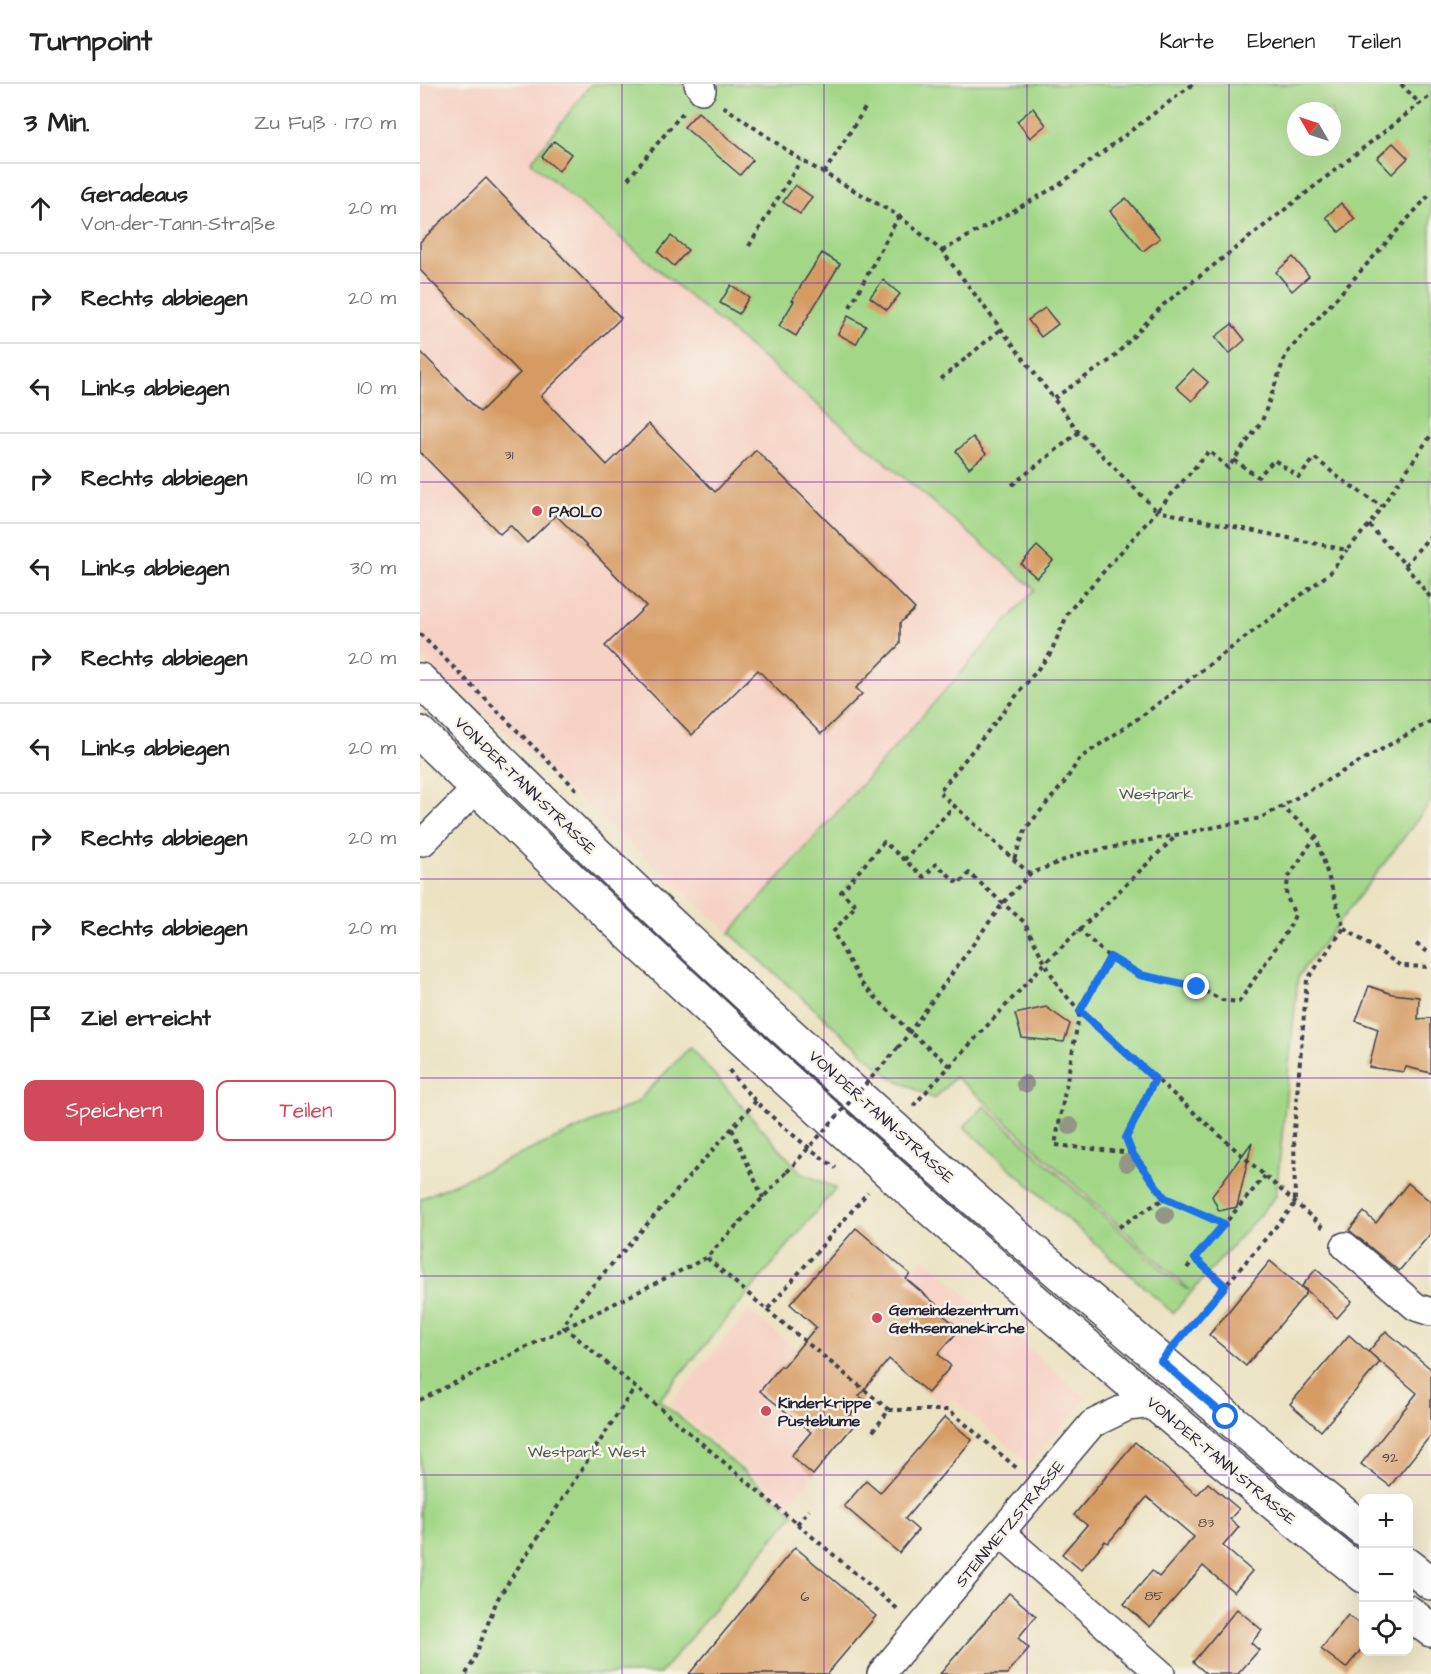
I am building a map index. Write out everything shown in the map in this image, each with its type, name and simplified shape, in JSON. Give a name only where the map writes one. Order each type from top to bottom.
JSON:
[{"type":"main road","name":"VON-DER-TANN-STRASSE","points":[[420,680],[618,873],[767,1013],[952,1180],[1161,1361],[1359,1526]]},
{"type":"main road","name":"VON-DER-TANN-STRASSE","points":[[420,733],[737,1036],[885,1170],[1155,1404],[1359,1572]]},
{"type":"main road","points":[[1413,1570],[1431,1583]]},
{"type":"main road","points":[[1413,1616],[1431,1630]]},
{"type":"street","points":[[423,842],[476,789]]},
{"type":"street","points":[[1345,1246],[1416,1307],[1431,1312]]},
{"type":"street","name":"STEINMETZSTRASSE","points":[[881,1674],[1092,1424],[1127,1407],[1155,1404]]},
{"type":"street","points":[[1001,1533],[1161,1674]]},
{"type":"path","points":[[942,251],[1059,185],[1193,84]]},
{"type":"path","points":[[1401,84],[1420,104]]},
{"type":"path","points":[[628,179],[700,87],[801,160],[899,216],[942,251],[1079,432],[1157,511],[1347,550]]},
{"type":"path","points":[[1054,398],[1112,359],[1163,305],[1431,95]]},
{"type":"path","points":[[824,173],[867,105]]},
{"type":"path","points":[[749,246],[801,160]]},
{"type":"path","points":[[1030,874],[939,792],[1050,654],[1069,611],[1209,451],[1228,468],[1262,421],[1286,354],[1431,193]]},
{"type":"path","points":[[850,308],[899,216]]},
{"type":"path","points":[[941,379],[1000,329]]},
{"type":"path","points":[[1012,485],[1079,432]]},
{"type":"path","points":[[1014,859],[1026,828],[1064,783],[1080,758],[1143,716],[1330,573],[1369,525],[1431,435]]},
{"type":"path","points":[[1234,460],[1258,477],[1274,460],[1299,477],[1316,458],[1338,477],[1381,506]]},
{"type":"path","points":[[1369,525],[1431,598]]},
{"type":"path","points":[[1405,565],[1431,535]]},
{"type":"path","points":[[420,1400],[706,1258],[787,1172],[911,1033],[1003,903],[1030,874],[1079,854],[1261,818],[1431,721]]},
{"type":"path","points":[[904,860],[954,806]]},
{"type":"path","points":[[1282,807],[1316,836],[1344,928],[1401,966],[1431,967]]},
{"type":"path","points":[[910,1108],[1078,929],[1176,836]]},
{"type":"path","points":[[1078,929],[1110,957],[1140,975],[1197,987],[1222,1000],[1239,1002],[1289,928],[1295,915],[1286,895],[1288,878],[1316,836]]},
{"type":"path","points":[[950,1066],[911,1033],[861,983],[833,932],[856,905],[841,892],[884,842],[924,877],[936,864],[959,884],[969,873],[1024,922],[1060,989],[1080,1011],[1345,1246]]},
{"type":"path","points":[[1161,1361],[1296,1204],[1294,1130],[1307,980],[1344,928]]},
{"type":"path","points":[[1416,944],[1431,954]]},
{"type":"path","points":[[1110,957],[1080,1011],[1055,1144],[1132,1153]]},
{"type":"path","points":[[1155,1079],[1126,1138],[1132,1153],[1165,1198],[1224,1224]]},
{"type":"path","points":[[564,1327],[572,1309],[756,1101]]},
{"type":"path","points":[[732,1129],[763,1198]]},
{"type":"path","points":[[1187,1268],[1265,1176]]},
{"type":"path","points":[[767,1310],[868,1191]]},
{"type":"path","points":[[1119,1227],[1165,1198]]},
{"type":"path","points":[[706,1258],[889,1410],[949,1410],[1039,1487]]},
{"type":"path","points":[[1195,1258],[1225,1286]]},
{"type":"path","points":[[564,1327],[920,1629]]},
{"type":"path","points":[[466,1674],[473,1662],[497,1600],[635,1387]]},
{"type":"path","points":[[871,1434],[889,1410]]},
{"type":"path","points":[[797,1524],[809,1510]]},
{"type":"shaded area","points":[[420,84],[591,84],[531,162],[1035,590],[730,933],[420,657]]},
{"type":"shaded area","points":[[924,1258],[1086,1398],[1029,1464],[952,1398],[944,1407],[889,1359],[937,1305],[906,1279]]},
{"type":"shaded area","name":"Kinderkrippe Pusteblume","points":[[749,1310],[797,1350],[800,1346],[863,1399],[847,1419],[854,1425],[789,1504],[670,1404]]},
{"type":"green space","name":"Westpark","points":[[591,84],[1431,84],[1431,802],[1298,976],[1276,1196],[1173,1313],[964,1127],[984,1106],[1178,1284],[1189,1290],[983,1100],[955,1077],[934,1099],[889,1076],[730,933],[1035,589],[531,162]]},
{"type":"green space","name":"Westpark West","points":[[690,1047],[801,1173],[836,1188],[659,1400],[794,1514],[660,1674],[420,1674],[420,1199],[636,1103]]},
{"type":"building","points":[[1033,108],[1046,125],[1030,138],[1017,121]]},
{"type":"building","points":[[698,112],[753,160],[740,175],[684,127]]},
{"type":"building","points":[[554,141],[571,154],[559,171],[542,157]]},
{"type":"building","points":[[1393,143],[1408,158],[1392,174],[1377,158]]},
{"type":"building","points":[[486,178],[621,318],[541,396],[607,465],[649,424],[715,492],[756,450],[915,609],[900,623],[900,644],[856,688],[862,694],[821,734],[758,670],[692,735],[605,646],[646,606],[556,515],[527,543],[510,525],[500,534],[420,452],[420,351],[480,412],[520,373],[420,270],[420,242]]},
{"type":"building","points":[[795,185],[812,197],[800,214],[783,202]]},
{"type":"building","points":[[1126,198],[1160,238],[1143,251],[1110,211]]},
{"type":"building","points":[[1341,203],[1355,219],[1339,232],[1326,217]]},
{"type":"building","points":[[671,236],[688,250],[674,266],[658,252]]},
{"type":"building","points":[[822,253],[840,264],[796,336],[779,326],[794,301],[792,300]]},
{"type":"building","points":[[1293,257],[1309,276],[1292,291],[1276,272]]},
{"type":"building","points":[[883,280],[900,294],[887,310],[870,297]]},
{"type":"building","points":[[731,285],[749,297],[739,314],[720,303]]},
{"type":"building","points":[[1045,308],[1058,324],[1041,337],[1028,320]]},
{"type":"building","points":[[848,316],[866,326],[856,344],[838,334]]},
{"type":"building","points":[[1232,324],[1245,340],[1229,354],[1215,337]]},
{"type":"building","points":[[1193,369],[1208,382],[1192,401],[1176,387]]},
{"type":"building","points":[[973,437],[986,454],[969,468],[956,451]]},
{"type":"building","points":[[1037,546],[1053,561],[1037,578],[1021,564]]},
{"type":"building","points":[[1369,986],[1392,994],[1419,997],[1418,1019],[1431,1018],[1431,1073],[1406,1067],[1404,1072],[1369,1067],[1378,1029],[1356,1021]]},
{"type":"building","points":[[1046,1007],[1070,1024],[1064,1042],[1022,1038],[1015,1014]]},
{"type":"building","points":[[1252,1142],[1237,1207],[1219,1211],[1212,1196]]},
{"type":"building","points":[[1408,1183],[1431,1202],[1431,1233],[1399,1271],[1349,1230],[1364,1212],[1376,1223]]},
{"type":"building","name":"Gemeindezentrum Gethsemanekirche","points":[[856,1228],[910,1274],[906,1279],[937,1305],[935,1308],[960,1329],[938,1354],[951,1366],[928,1393],[889,1359],[859,1396],[863,1399],[847,1419],[854,1425],[813,1475],[791,1456],[811,1432],[760,1391],[816,1327],[790,1304]]},
{"type":"building","points":[[1270,1261],[1307,1292],[1246,1366],[1209,1335]]},
{"type":"building","points":[[1316,1269],[1352,1301],[1337,1318],[1302,1286]]},
{"type":"building","points":[[1386,1331],[1431,1369],[1431,1435],[1390,1486],[1361,1464],[1417,1393],[1369,1352],[1380,1362],[1321,1431],[1290,1404],[1349,1335],[1368,1352]]},
{"type":"building","points":[[945,1417],[972,1440],[905,1519],[918,1530],[899,1553],[844,1506],[866,1481],[880,1493]]},
{"type":"building","points":[[1135,1442],[1197,1495],[1208,1483],[1239,1509],[1230,1519],[1239,1527],[1223,1546],[1252,1571],[1234,1592],[1203,1566],[1150,1627],[1124,1604],[1152,1571],[1159,1577],[1194,1537],[1147,1497],[1108,1543],[1105,1541],[1081,1570],[1062,1554],[1087,1525],[1074,1515]]},
{"type":"building","points":[[795,1547],[876,1616],[827,1674],[689,1674]]},
{"type":"building","points":[[1009,1593],[1036,1616],[1018,1638],[1029,1648],[1007,1674],[940,1674]]},
{"type":"building","points":[[1237,1609],[1262,1630],[1251,1643],[1259,1650],[1238,1674],[1207,1674],[1193,1662]]},
{"type":"building","points":[[1348,1615],[1359,1624],[1359,1652],[1346,1668],[1321,1649]]},
{"type":"place","name":"PAOLO","points":[[537,511]]},
{"type":"place","name":"Gemeindezentrum Gethsemanekirche","points":[[877,1318]]},
{"type":"place","name":"Kinderkrippe Pusteblume","points":[[766,1411]]},
{"type":"route","points":[[1197,987],[1140,975],[1110,957],[1080,1011],[1155,1079],[1126,1138],[1132,1153],[1165,1198],[1224,1224],[1195,1258],[1225,1286],[1161,1361],[1226,1417]]}]
